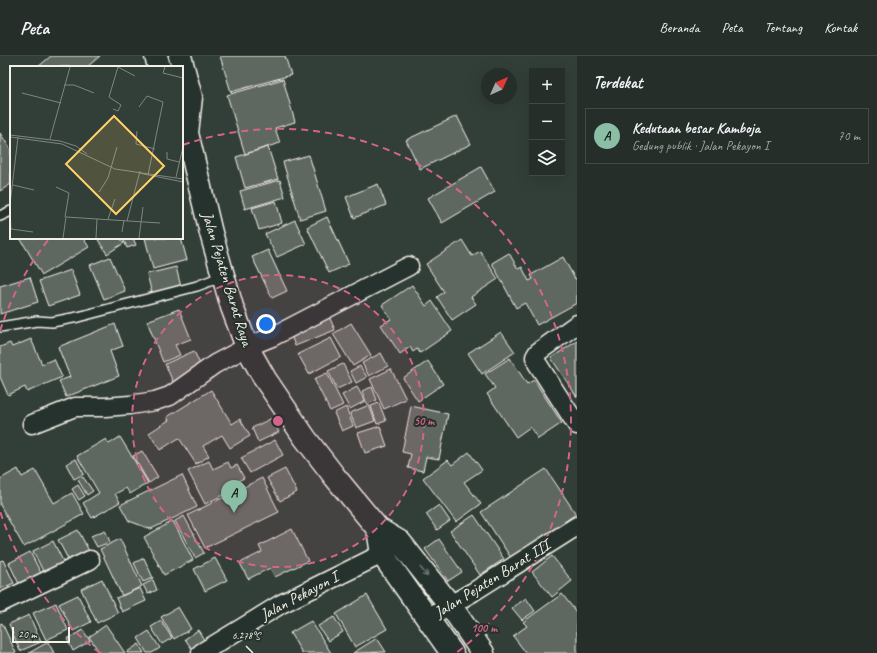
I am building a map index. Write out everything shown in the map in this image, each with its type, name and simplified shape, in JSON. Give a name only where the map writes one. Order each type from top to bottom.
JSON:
[{"type":"street","points":[[156,56],[159,66]]},
{"type":"street","name":"Jalan Pejaten Barat Raya","points":[[180,56],[181,66]]},
{"type":"street","name":"Jalan Pejaten Barat Raya","points":[[183,78],[186,99],[185,129],[232,307],[247,347],[265,379],[305,438],[378,529],[391,548],[427,618],[452,653]]},
{"type":"street","points":[[32,424],[75,407],[105,407],[155,401],[170,396],[215,364],[247,347],[272,337],[409,266]]},
{"type":"street","points":[[577,324],[538,352],[535,357],[537,364],[577,426]]},
{"type":"street","name":"Jalan Pejaten Barat III","points":[[427,618],[577,526]]},
{"type":"street","name":"Jalan Pejaten Barat Raya","points":[[391,548],[450,604],[483,653]]},
{"type":"street","name":"Jalan Pekayon I","points":[[200,653],[281,604],[391,548]]},
{"type":"street","points":[[0,603],[90,560]]},
{"type":"lane","points":[[0,216],[10,211]]},
{"type":"lane","points":[[0,326],[32,322],[52,322],[78,317],[197,286],[225,276]]},
{"type":"building","points":[[51,56],[100,56],[88,66],[39,66]]},
{"type":"building","points":[[220,56],[285,56],[291,75],[231,92]]},
{"type":"building","points":[[283,79],[295,122],[275,128],[280,143],[245,154],[227,95]]},
{"type":"building","points":[[457,116],[471,144],[420,169],[406,140]]},
{"type":"building","points":[[0,133],[10,148],[10,185],[0,191]]},
{"type":"building","points":[[268,147],[278,179],[245,188],[236,157]]},
{"type":"building","points":[[309,155],[326,211],[300,219],[283,162]]},
{"type":"building","points":[[481,167],[495,192],[442,223],[428,198]]},
{"type":"building","points":[[280,180],[285,197],[245,209],[240,191]]},
{"type":"building","points":[[378,184],[386,205],[354,218],[346,197]]},
{"type":"building","points":[[276,201],[282,223],[259,230],[252,208]]},
{"type":"building","points":[[327,217],[349,264],[329,273],[307,227]]},
{"type":"building","points":[[295,220],[306,244],[277,257],[265,234]]},
{"type":"building","points":[[21,239],[84,239],[89,247],[42,275]]},
{"type":"building","points":[[98,239],[121,239],[124,243],[107,254]]},
{"type":"building","points":[[123,239],[133,239],[136,245],[127,248]]},
{"type":"building","points":[[145,239],[181,239],[187,260],[153,269]]},
{"type":"building","points":[[462,240],[472,256],[480,251],[498,279],[471,297],[476,304],[452,320],[437,297],[444,292],[426,264]]},
{"type":"building","points":[[268,250],[287,291],[272,298],[252,257]]},
{"type":"building","points":[[509,253],[518,269],[522,267],[529,281],[533,279],[531,275],[563,257],[575,279],[577,278],[577,303],[537,325],[525,303],[516,308],[492,263]]},
{"type":"building","points":[[110,257],[125,291],[104,299],[90,265]]},
{"type":"building","points":[[176,267],[181,287],[152,294],[147,274]]},
{"type":"building","points":[[71,270],[80,295],[48,306],[39,281]]},
{"type":"building","points":[[30,277],[38,302],[0,314],[0,286]]},
{"type":"building","points":[[412,285],[426,306],[432,301],[452,331],[420,353],[417,349],[413,352],[410,347],[400,354],[381,325],[391,319],[382,305]]},
{"type":"building","points":[[179,309],[191,339],[175,345],[180,355],[163,362],[147,321]]},
{"type":"building","points":[[328,314],[335,330],[295,346],[289,330]]},
{"type":"building","points":[[351,323],[371,355],[353,366],[333,334]]},
{"type":"building","points":[[115,324],[123,346],[110,351],[119,376],[66,397],[59,381],[70,377],[58,347]]},
{"type":"building","points":[[501,332],[515,352],[482,374],[468,353]]},
{"type":"building","points":[[331,338],[341,357],[309,374],[298,354]]},
{"type":"building","points":[[31,339],[42,364],[54,359],[62,377],[27,392],[25,387],[8,395],[0,377],[0,347],[10,343],[12,347]]},
{"type":"building","points":[[577,341],[577,397],[551,358]]},
{"type":"building","points":[[194,351],[203,371],[174,384],[165,364]]},
{"type":"building","points":[[381,353],[388,366],[369,376],[362,363]]},
{"type":"building","points":[[510,358],[527,384],[534,380],[562,423],[538,439],[530,427],[516,437],[487,394],[495,388],[485,374]]},
{"type":"building","points":[[428,361],[443,384],[418,401],[403,378]]},
{"type":"building","points":[[343,364],[352,382],[337,389],[328,371]]},
{"type":"building","points":[[360,366],[367,377],[356,383],[350,371]]},
{"type":"building","points":[[391,369],[406,399],[384,409],[370,379]]},
{"type":"building","points":[[327,373],[343,405],[330,411],[314,379]]},
{"type":"building","points":[[357,387],[365,401],[350,409],[342,395]]},
{"type":"building","points":[[372,387],[377,400],[367,404],[362,391]]},
{"type":"building","points":[[211,390],[232,424],[240,419],[250,436],[230,448],[222,435],[203,446],[209,456],[196,464],[179,438],[160,450],[149,433],[169,420],[167,417]]},
{"type":"building","points":[[379,403],[386,421],[377,424],[371,406]]},
{"type":"building","points":[[369,405],[375,421],[356,428],[350,413]]},
{"type":"building","points":[[411,406],[448,414],[439,459],[426,457],[423,471],[408,468],[411,454],[402,452]]},
{"type":"building","points":[[346,407],[353,426],[342,431],[334,413]]},
{"type":"building","points":[[272,418],[279,432],[258,442],[252,428]]},
{"type":"building","points":[[380,426],[387,446],[365,453],[358,433]]},
{"type":"building","points":[[120,437],[148,483],[130,494],[126,488],[115,494],[120,502],[92,518],[83,503],[99,493],[77,456],[106,439],[109,444]]},
{"type":"building","points":[[275,440],[283,455],[250,473],[241,458]]},
{"type":"building","points":[[142,451],[158,477],[149,483],[133,456]]},
{"type":"building","points":[[469,452],[482,470],[464,482],[481,504],[456,522],[423,478],[448,460],[452,465]]},
{"type":"building","points":[[76,459],[84,474],[74,479],[66,464]]},
{"type":"building","points":[[209,461],[213,469],[228,462],[231,468],[237,465],[244,478],[238,481],[241,486],[205,504],[188,471]]},
{"type":"building","points":[[18,469],[22,477],[35,470],[54,503],[72,493],[84,514],[24,547],[0,505],[0,479]]},
{"type":"building","points":[[285,469],[297,492],[280,501],[267,478]]},
{"type":"building","points":[[546,469],[576,514],[511,558],[481,512]]},
{"type":"building","points":[[182,475],[197,507],[151,529],[129,521],[120,505]]},
{"type":"building","points":[[83,477],[93,491],[87,495],[78,480]]},
{"type":"building","points":[[262,478],[279,512],[205,548],[188,515]]},
{"type":"building","points":[[78,485],[85,496],[79,500],[72,489]]},
{"type":"building","points":[[439,505],[450,521],[437,530],[426,514]]},
{"type":"building","points":[[474,515],[504,559],[480,575],[450,531]]},
{"type":"building","points":[[184,516],[204,553],[195,558],[175,521]]},
{"type":"building","points":[[173,521],[193,560],[164,575],[144,537]]},
{"type":"building","points":[[292,529],[308,561],[275,577],[270,568],[248,579],[240,563],[262,552],[259,546]]},
{"type":"building","points":[[78,530],[89,551],[69,561],[58,540]]},
{"type":"building","points":[[105,530],[110,542],[97,547],[91,536]]},
{"type":"building","points":[[120,539],[142,586],[122,596],[100,549]]},
{"type":"building","points":[[439,539],[462,572],[448,581],[425,549]]},
{"type":"building","points":[[53,541],[65,565],[45,575],[33,551]]},
{"type":"building","points":[[30,552],[41,573],[19,584],[9,563]]},
{"type":"building","points":[[552,556],[572,581],[552,597],[532,572]]},
{"type":"building","points":[[144,558],[153,578],[143,582],[134,563]]},
{"type":"building","points":[[215,558],[227,580],[205,591],[194,569]]},
{"type":"building","points":[[3,560],[14,583],[0,589],[0,561]]},
{"type":"building","points":[[102,579],[118,613],[97,623],[81,589]]},
{"type":"building","points":[[153,580],[157,590],[148,594],[143,585]]},
{"type":"building","points":[[140,588],[146,601],[122,612],[116,598]]},
{"type":"building","points":[[562,594],[577,613],[577,653],[526,653],[513,636],[527,626],[523,622]]},
{"type":"building","points":[[78,595],[91,622],[73,631],[59,604]]},
{"type":"building","points":[[367,595],[387,629],[355,647],[336,614]]},
{"type":"building","points":[[526,598],[535,611],[522,620],[512,608]]},
{"type":"building","points":[[56,603],[68,630],[46,640],[33,613]]},
{"type":"building","points":[[178,607],[191,629],[174,639],[161,617]]},
{"type":"building","points":[[29,615],[41,642],[20,651],[9,624]]},
{"type":"building","points":[[334,617],[343,632],[328,641],[318,626]]},
{"type":"building","points":[[161,621],[172,638],[162,644],[151,627]]},
{"type":"building","points":[[311,621],[331,653],[302,653],[290,633]]},
{"type":"building","points":[[2,623],[16,653],[0,653],[0,624]]},
{"type":"building","points":[[106,625],[125,653],[100,653],[89,637]]},
{"type":"building","points":[[83,630],[90,641],[73,651],[67,639]]},
{"type":"building","points":[[198,630],[206,643],[194,652],[185,639]]},
{"type":"building","points":[[149,631],[160,648],[152,653],[147,653],[138,638]]},
{"type":"building","points":[[377,638],[386,652],[353,653]]},
{"type":"building","points":[[48,642],[54,653],[29,653]]},
{"type":"building","points":[[139,644],[144,653],[127,653],[127,652]]},
{"type":"place","name":"Kedutaan besar Kamboja","points":[[234,513]]}]
